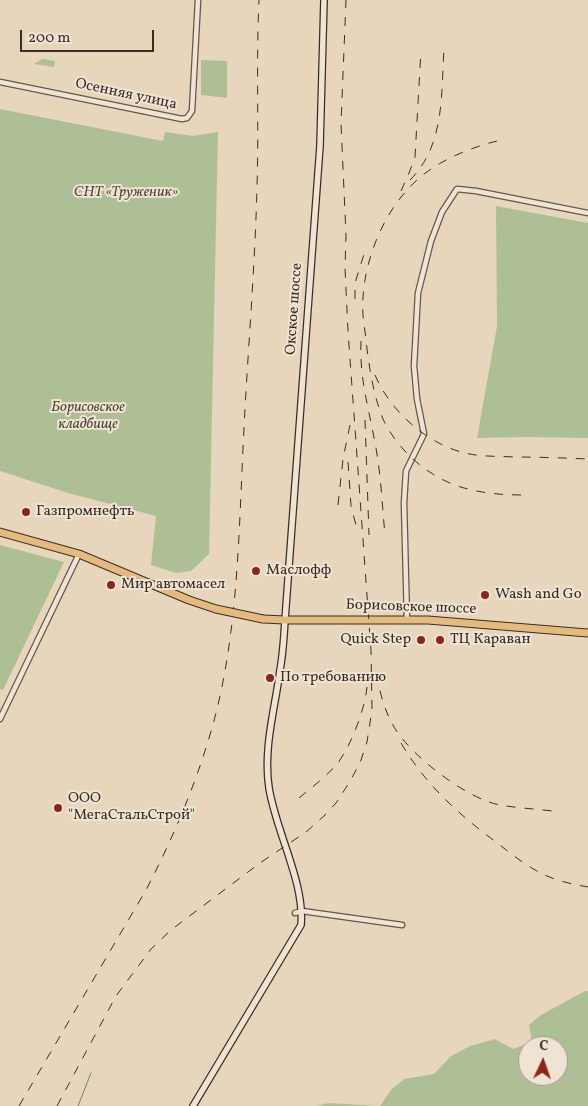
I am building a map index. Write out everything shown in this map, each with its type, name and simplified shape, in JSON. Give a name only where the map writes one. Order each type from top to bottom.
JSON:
[{"type":"main road","name":"Окское шоссе","points":[[302,911],[298,891],[276,819],[268,773],[269,735],[280,670],[285,620],[320,146],[324,0]]},
{"type":"main road","points":[[0,532],[79,554]]},
{"type":"main road","name":"Борисовское шоссе","points":[[79,554],[189,600],[263,619],[466,622],[588,633]]},
{"type":"main road","points":[[193,1106],[298,932],[301,925],[302,911]]},
{"type":"street","name":"Осенняя улица","points":[[0,82],[173,117],[187,118],[192,111],[198,0]]},
{"type":"street","points":[[407,620],[404,503],[406,471],[424,434],[414,366],[418,292],[431,241],[442,212],[457,189],[588,213]]},
{"type":"street","points":[[0,719],[79,554]]},
{"type":"street","points":[[295,913],[302,911],[402,926]]},
{"type":"green space","points":[[42,59],[55,61],[54,67],[34,64]]},
{"type":"green space","points":[[201,60],[227,61],[227,98],[201,95]]},
{"type":"green space","points":[[0,109],[163,141],[165,132],[193,136],[218,132],[209,554],[191,571],[176,573],[151,565],[156,516],[68,493],[0,471]]},
{"type":"green space","points":[[496,206],[588,223],[588,438],[477,438],[497,326]]},
{"type":"green space","points":[[0,545],[64,562],[3,690],[0,689]]},
{"type":"green space","points":[[588,991],[588,1106],[380,1106],[391,1090],[404,1079],[434,1074],[451,1056],[470,1046],[495,1039],[513,1049],[518,1047],[518,1086],[568,1086],[568,1036],[531,1036],[529,1025],[541,1015]]},
{"type":"green space","points":[[329,1103],[379,1106],[315,1106]]},
{"type":"waterway","points":[[78,1106],[91,1073]]},
{"type":"railway","points":[[19,1106],[157,869],[177,826],[202,759],[210,736],[224,678],[237,572],[255,247],[258,164],[259,0]]},
{"type":"railway","points":[[57,1106],[116,996],[151,949],[171,930],[260,863],[306,832],[324,816],[336,803],[349,783],[360,763],[367,742],[372,710],[371,651],[345,269],[346,235],[341,124],[346,0]]},
{"type":"railway","points":[[410,180],[430,151],[435,135],[441,101],[444,48]]},
{"type":"railway","points":[[401,191],[415,157],[421,50]]},
{"type":"railway","points":[[497,141],[473,148],[437,165],[408,189],[388,216],[380,231],[368,264],[363,299],[363,315],[371,375],[380,411],[390,431],[407,454],[430,472],[455,485],[475,491],[525,495]]},
{"type":"railway","points":[[355,299],[355,283],[365,251]]},
{"type":"railway","points":[[361,341],[363,380],[379,466],[385,535]]},
{"type":"railway","points":[[375,375],[390,401],[411,424],[424,434],[451,449],[483,456],[588,459]]},
{"type":"railway","points":[[365,420],[369,535]]},
{"type":"railway","points":[[338,505],[343,459],[350,425]]},
{"type":"railway","points":[[348,462],[351,506],[357,529]]},
{"type":"railway","points":[[376,673],[385,707],[394,727],[413,751],[441,775],[487,801],[506,806],[553,811]]},
{"type":"railway","points":[[299,798],[328,773],[342,756],[356,727],[367,687]]},
{"type":"railway","points":[[401,743],[410,758],[443,797],[482,831],[531,868],[549,877],[588,887]]},
{"type":"place","name":"Газпромнефть","points":[[26,512]]},
{"type":"place","name":"Маслофф","points":[[256,571]]},
{"type":"place","name":"Мир автомасел","points":[[111,585]]},
{"type":"place","name":"Wash and Go","points":[[485,595]]},
{"type":"place","name":"Quick Step","points":[[421,640]]},
{"type":"place","name":"ТЦ Караван","points":[[440,640]]},
{"type":"place","name":"По требованию","points":[[270,678]]},
{"type":"place","name":"ООО \"МегаСтальСтрой\"","points":[[58,808]]},
{"type":"park label","name":"СНТ «Труженик»","points":[[126,193]]},
{"type":"park label","name":"Борисовское кладбище","points":[[88,416]]}]
